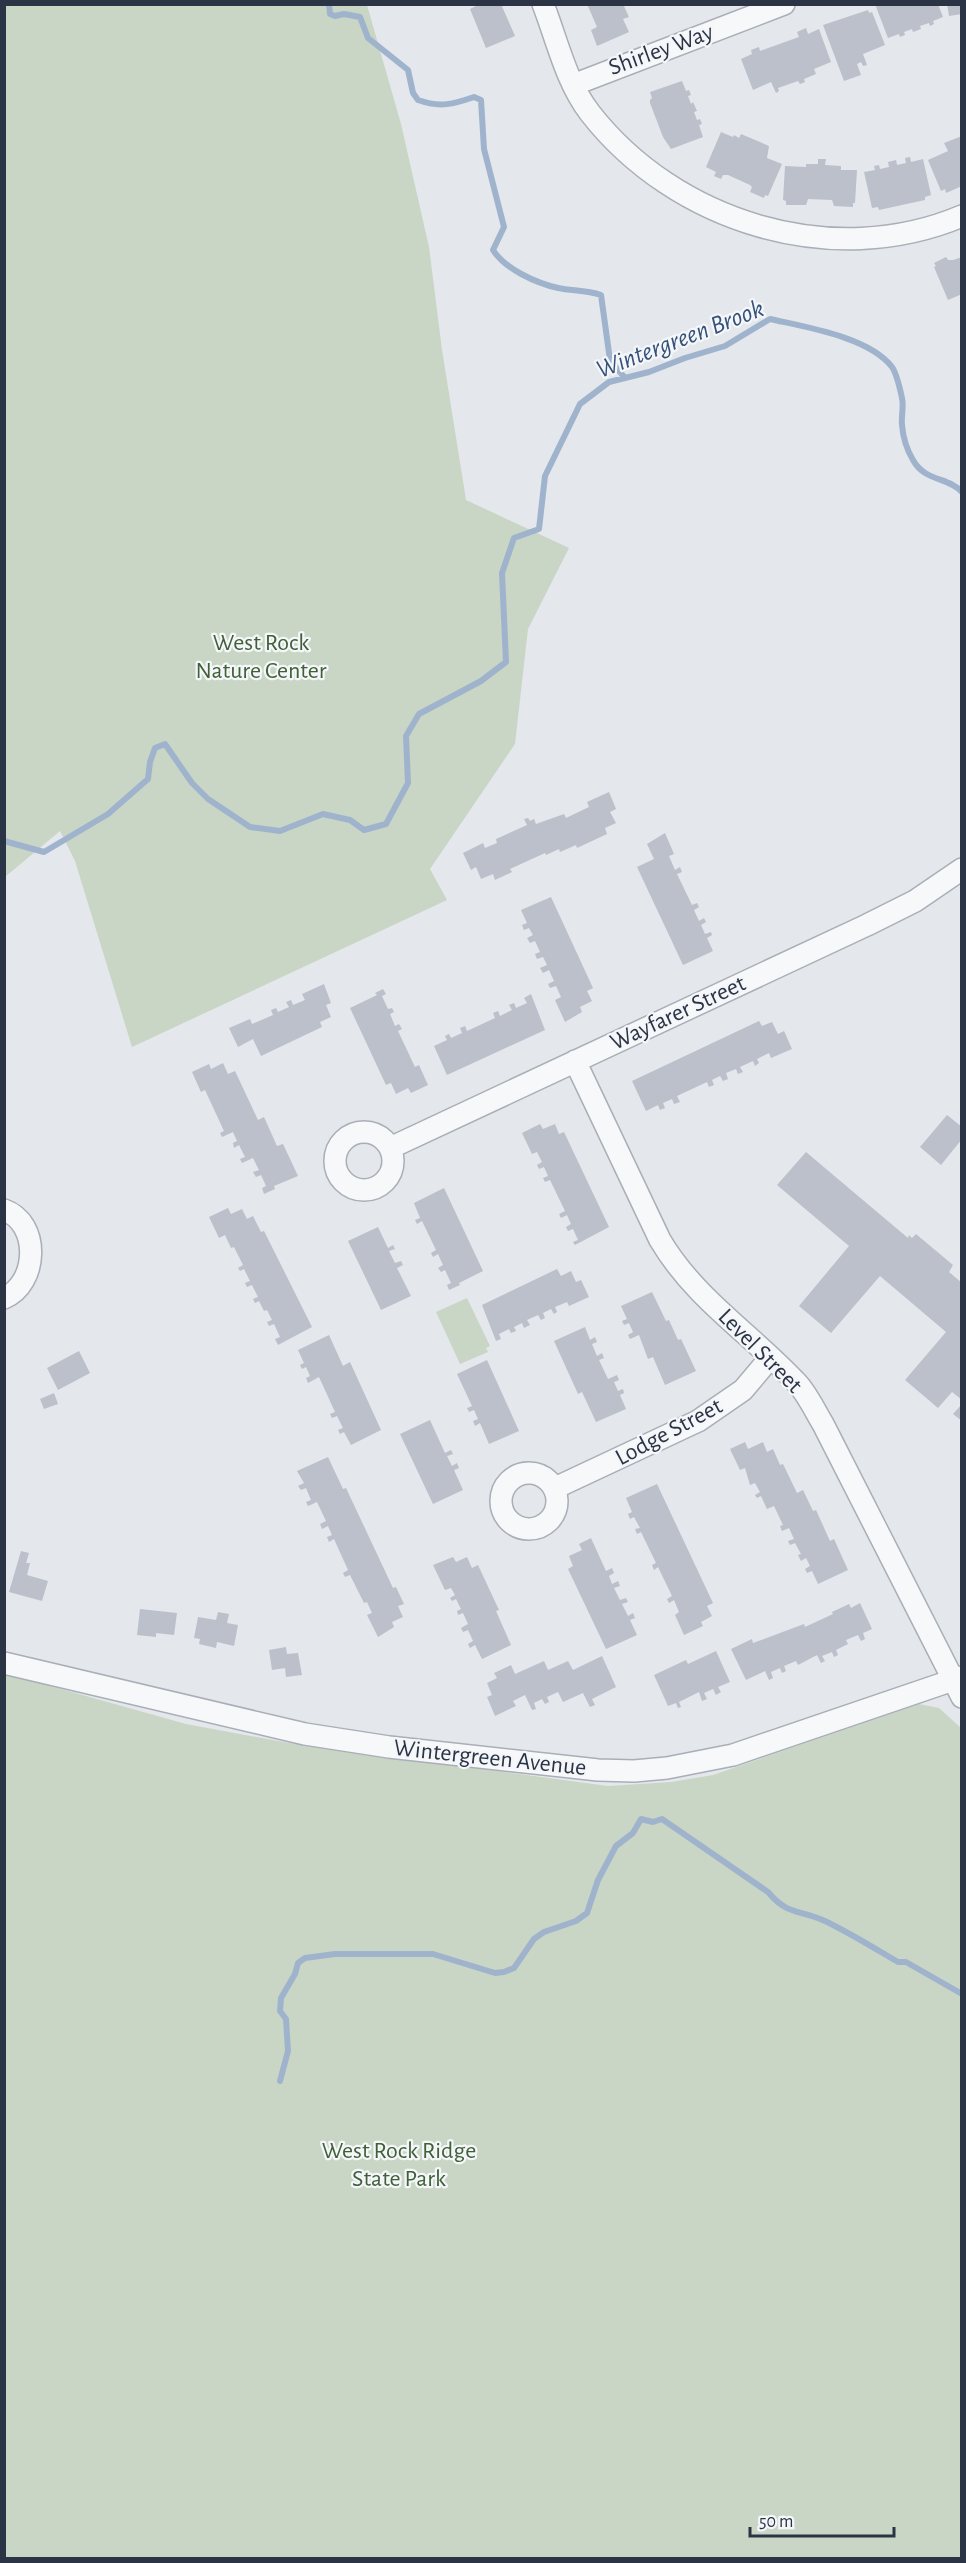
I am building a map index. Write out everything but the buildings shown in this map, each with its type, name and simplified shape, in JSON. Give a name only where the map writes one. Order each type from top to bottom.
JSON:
[{"type":"street","points":[[543,4],[573,85],[588,111],[612,139],[653,174],[694,200],[745,223],[779,232],[851,240],[918,230],[962,216]]},
{"type":"street","name":"Shirley Way","points":[[573,85],[784,4]]},
{"type":"street","name":"Wayfarer Street","points":[[390,1148],[886,915],[923,896],[962,869]]},
{"type":"street","name":"Level Street","points":[[575,1062],[660,1240],[675,1266],[695,1289],[798,1384],[823,1424],[958,1685]]},
{"type":"street","points":[[4,1210],[23,1225],[31,1245],[30,1265],[24,1282],[4,1298]]},
{"type":"street","name":"Lodge Street","points":[[555,1488],[698,1421],[743,1390],[770,1358]]},
{"type":"street","name":"Wintergreen Avenue","points":[[4,1663],[305,1734],[521,1762],[622,1771],[667,1768],[734,1755],[958,1685]]},
{"type":"green space","name":"West Rock Nature Center","points":[[5,4],[367,5],[401,124],[429,247],[442,350],[466,500],[569,548],[528,629],[515,744],[430,869],[447,900],[132,1047],[75,861],[60,831],[5,877]]},
{"type":"green space","points":[[467,1298],[490,1346],[486,1348],[488,1352],[460,1364],[436,1312]]},
{"type":"green space","name":"West Rock Ridge State Park","points":[[4,1673],[186,1724],[289,1743],[608,1786],[671,1782],[713,1775],[919,1704],[939,1708],[961,1728],[961,2558],[5,2558]]},
{"type":"waterway","points":[[329,4],[330,14],[360,17],[368,38],[408,70],[413,93],[418,100],[440,104],[474,97],[481,100],[484,149],[504,227],[493,250],[513,269],[540,283],[601,295],[610,360],[625,378]]},
{"type":"waterway","name":"Wintergreen Brook","points":[[4,841],[44,852],[108,814],[148,779],[155,748],[165,744],[192,783],[208,799],[250,827],[280,831],[323,814],[350,820],[364,830],[386,824],[408,783],[406,736],[419,714],[481,681],[506,662],[502,573],[514,538],[539,529],[545,476],[580,404],[609,382],[649,372],[725,346],[770,319],[836,335],[868,348],[882,357],[892,367],[898,382],[903,401],[903,434],[913,460],[930,476],[951,484],[962,492]]},
{"type":"waterway","points":[[280,2081],[288,2051],[286,2019],[280,2011],[281,1998],[295,1974],[298,1963],[305,1958],[335,1954],[433,1954],[495,1973],[514,1968],[534,1939],[544,1932],[576,1921],[587,1913],[598,1880],[616,1846],[633,1833],[641,1819],[653,1822],[662,1819],[768,1892],[788,1909],[825,1921],[898,1962],[906,1962],[962,1994]]}]
